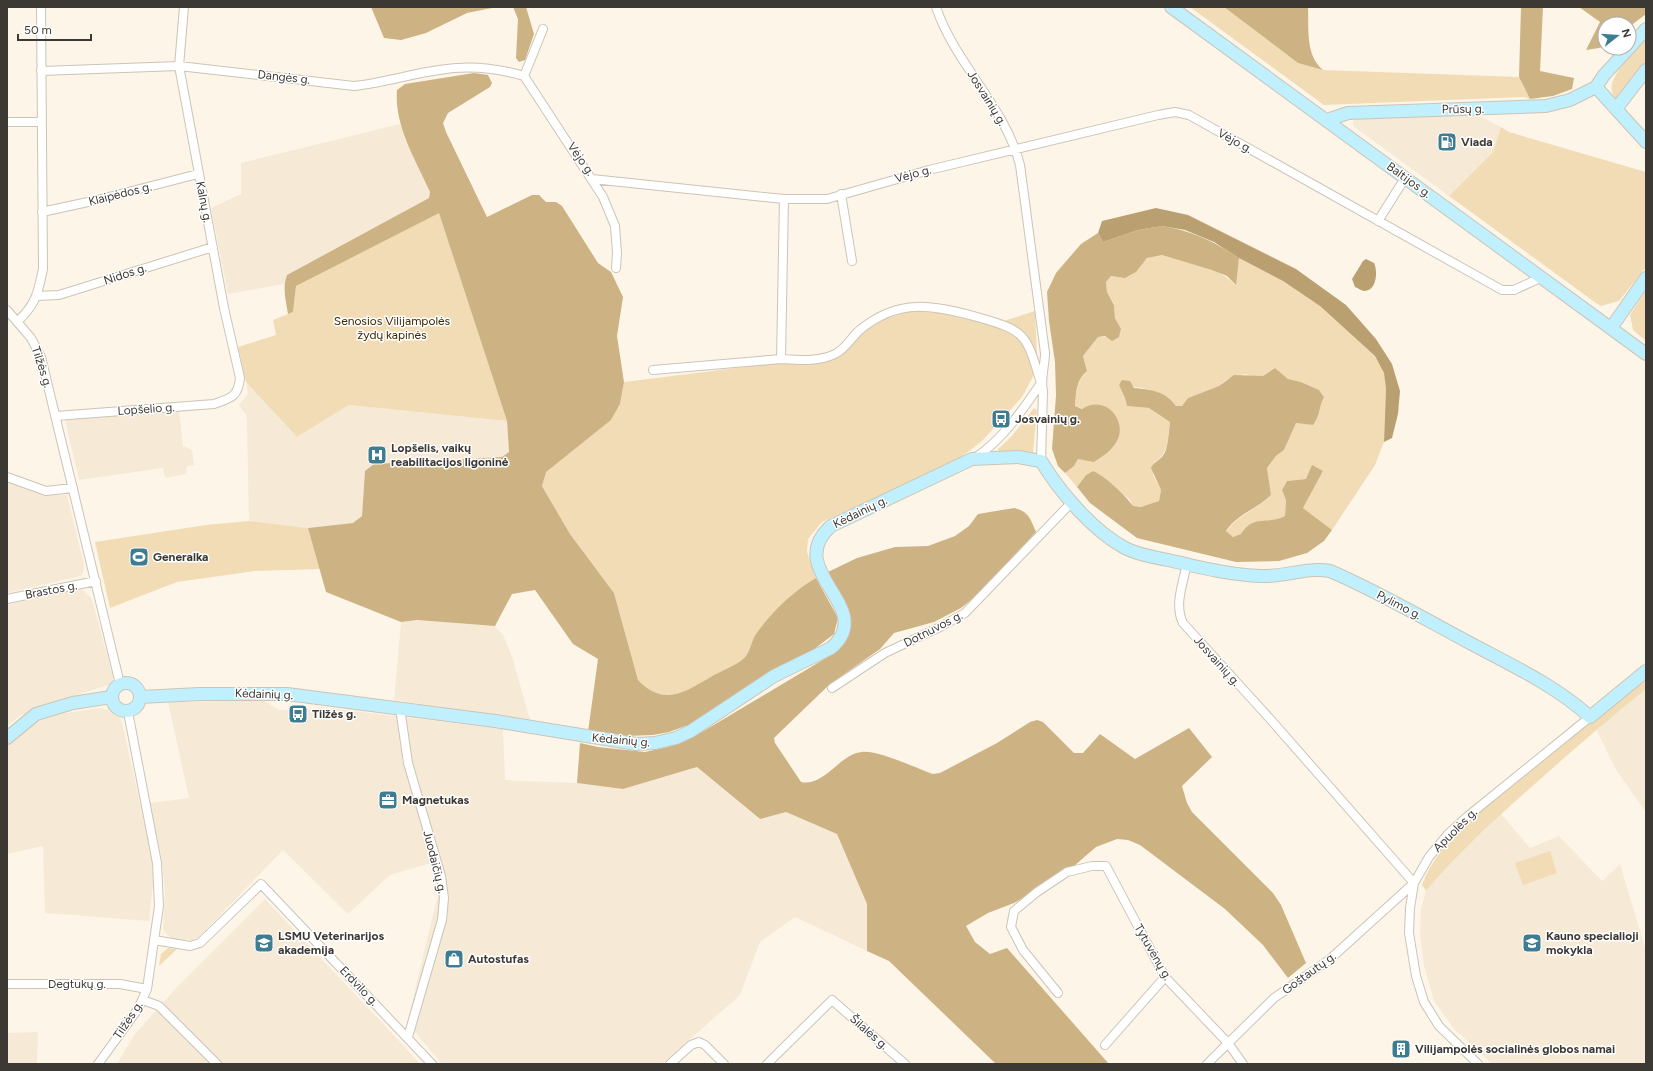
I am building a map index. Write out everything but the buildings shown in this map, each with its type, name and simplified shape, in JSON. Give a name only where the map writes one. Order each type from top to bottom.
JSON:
[{"type":"main road","name":"Baltijos g.","points":[[1171,7],[1646,354]]},
{"type":"main road","name":"Prūsų g.","points":[[1637,39],[1646,29]]},
{"type":"main road","name":"Prūsų g.","points":[[1326,120],[1348,113],[1546,106],[1570,100],[1596,87],[1604,75],[1622,56]]},
{"type":"main road","points":[[1616,110],[1646,70]]},
{"type":"main road","points":[[1596,87],[1646,142]]},
{"type":"main road","points":[[1611,328],[1646,278]]},
{"type":"main road","points":[[972,459],[1018,457],[1041,461],[1072,502],[1096,526],[1125,548],[1137,553],[1187,564]]},
{"type":"main road","name":"Kėdainių g.","points":[[140,697],[257,693],[317,697],[400,708],[636,744],[655,743],[676,738],[691,731],[774,676],[821,654],[838,642],[845,625],[844,616],[840,604],[820,572],[815,555],[818,542],[823,533],[841,520],[972,459]]},
{"type":"main road","name":"Pylimo g.","points":[[1187,564],[1261,576],[1272,576],[1311,569],[1330,571],[1360,585],[1490,654],[1577,705],[1590,717]]},
{"type":"main road","name":"Apuolės g.","points":[[1590,717],[1646,671]]},
{"type":"main road","points":[[120,684],[132,684],[136,687],[140,697],[137,707],[128,712],[119,710],[115,707],[111,697],[112,692],[120,684]]},
{"type":"main road","points":[[7,738],[36,714],[73,703],[111,697]]},
{"type":"street","points":[[18,321],[32,306],[37,296],[43,269],[40,7]]},
{"type":"street","name":"Kalnų g.","points":[[184,7],[179,66],[198,174],[240,378],[239,387],[235,395]]},
{"type":"street","name":"Josvainių g.","points":[[936,7],[947,35],[1012,138],[1016,148],[1026,194],[1046,353],[1045,368],[1041,383],[1043,391],[1040,442],[1041,461]]},
{"type":"street","points":[[524,76],[543,29]]},
{"type":"street","name":"Dangės g.","points":[[41,71],[179,66],[354,86],[374,84],[440,70],[474,68],[507,71],[524,76]]},
{"type":"street","name":"Vėjo g.","points":[[524,76],[592,179],[784,199],[827,199],[1016,148],[1158,114],[1175,112],[1189,115],[1502,290],[1514,290],[1540,278]]},
{"type":"street","points":[[7,122],[41,122]]},
{"type":"street","name":"Klaipėdos g.","points":[[42,212],[97,200],[198,174]]},
{"type":"street","points":[[1378,221],[1405,178]]},
{"type":"street","points":[[592,179],[604,197],[614,226],[617,253],[616,268]]},
{"type":"street","points":[[841,194],[852,261]]},
{"type":"street","points":[[781,359],[784,199]]},
{"type":"street","name":"Nidos g.","points":[[37,296],[59,295],[213,247]]},
{"type":"street","points":[[653,370],[781,359],[811,360],[836,354],[860,329],[873,320],[905,308],[929,306],[944,308],[1006,325],[1018,332],[1030,349],[1041,383],[1026,405],[994,443],[972,459]]},
{"type":"street","name":"Tilžės g.","points":[[7,310],[32,338],[41,357],[120,684]]},
{"type":"street","name":"Lopšelio g.","points":[[56,416],[214,404],[235,395]]},
{"type":"street","points":[[7,477],[46,491],[73,488]]},
{"type":"street","name":"Dotnuvos g.","points":[[832,688],[885,653],[940,628],[966,613],[1072,502]]},
{"type":"street","name":"Josvainių g.","points":[[1187,564],[1179,602],[1179,612],[1183,624],[1271,720],[1414,883]]},
{"type":"street","name":"Brastos g.","points":[[7,599],[96,581]]},
{"type":"street","name":"Juodaičių g.","points":[[400,708],[408,763],[441,876],[444,898],[442,920],[408,1037]]},
{"type":"street","name":"Tilžės g.","points":[[98,1064],[143,1000],[147,989],[159,906],[157,862],[128,712]]},
{"type":"street","name":"Apuolės g.","points":[[1478,1064],[1438,1026],[1424,1002],[1416,976],[1409,933],[1410,908],[1414,883],[1429,857],[1448,834],[1590,717]]},
{"type":"street","name":"Tytuvėnų g.","points":[[1058,993],[1023,950],[1011,927],[1014,911],[1037,892],[1067,872],[1092,866],[1106,866],[1165,978],[1228,1043],[1243,1064]]},
{"type":"street","name":"Goštautų g.","points":[[1207,1064],[1274,998],[1329,960],[1414,883]]},
{"type":"street","name":"Erdvilo g.","points":[[154,940],[190,946],[200,943],[261,884],[432,1064]]},
{"type":"street","points":[[1105,1045],[1165,978]]},
{"type":"street","name":"Degtukų g.","points":[[7,984],[120,984],[147,989]]},
{"type":"street","points":[[143,1000],[159,1006],[217,1064]]},
{"type":"street","name":"Šilalės g.","points":[[767,1064],[832,1000],[905,1064]]},
{"type":"street","points":[[670,1064],[691,1045],[699,1042],[705,1045],[724,1064]]},
{"type":"shaded area","points":[[371,7],[497,7],[467,13],[426,33],[401,40],[384,38]]},
{"type":"shaded area","points":[[513,7],[526,7],[534,34],[525,60],[519,62],[516,58],[518,19]]},
{"type":"shaded area","points":[[1224,7],[1308,7],[1309,41],[1313,57],[1323,70],[1298,63]]},
{"type":"shaded area","points":[[1521,7],[1543,7],[1540,71],[1574,78],[1572,89],[1553,96],[1530,99],[1519,77]]},
{"type":"shaded area","points":[[1579,7],[1646,7],[1646,14],[1637,21],[1637,16],[1597,16],[1597,20]]},
{"type":"shaded area","points":[[1597,28],[1597,48],[1586,50]]},
{"type":"shaded area","points":[[474,73],[488,75],[492,83],[490,87],[448,113],[443,123],[487,217],[532,195],[539,195],[546,202],[556,202],[562,206],[598,263],[611,272],[623,297],[617,336],[624,382],[620,404],[611,420],[546,472],[542,486],[570,534],[614,593],[638,680],[657,693],[667,695],[676,694],[685,691],[736,664],[745,657],[756,634],[776,610],[791,596],[816,578],[838,618],[834,634],[809,653],[745,688],[688,725],[669,732],[653,735],[626,736],[588,732],[598,659],[573,644],[535,590],[512,594],[495,626],[417,620],[401,622],[326,592],[308,528],[353,523],[362,516],[365,471],[374,464],[502,457],[509,452],[507,421],[439,213],[296,286],[293,312],[288,314],[285,294],[287,275],[429,198],[430,192],[402,130],[397,103],[397,90],[405,84]]},
{"type":"shaded area","points":[[1478,115],[1501,127],[1493,152],[1449,196],[1353,126],[1353,121],[1355,119]]},
{"type":"shaded area","points":[[400,124],[430,192],[429,198],[287,275],[284,284],[228,294],[211,208],[241,194],[241,163]]},
{"type":"shaded area","points":[[1156,208],[1188,215],[1296,269],[1346,305],[1376,339],[1392,364],[1400,391],[1398,414],[1392,438],[1384,442],[1386,389],[1384,373],[1375,356],[1320,306],[1283,281],[1239,258],[1214,242],[1185,230],[1162,226],[1138,230],[1103,242],[1098,233],[1102,221]]},
{"type":"shaded area","points":[[1162,226],[1193,234],[1239,258],[1236,285],[1227,276],[1162,255],[1147,258],[1136,272],[1125,278],[1111,276],[1106,282],[1107,292],[1114,305],[1115,318],[1121,329],[1119,337],[1112,341],[1105,336],[1098,337],[1083,356],[1087,371],[1079,382],[1076,391],[1075,406],[1082,409],[1091,405],[1100,405],[1107,408],[1114,413],[1118,420],[1120,428],[1119,436],[1111,449],[1094,462],[1078,459],[1074,466],[1065,473],[1058,466],[1052,449],[1056,395],[1055,362],[1049,321],[1047,292],[1056,273],[1081,244],[1098,233],[1103,242],[1138,230]]},
{"type":"shaded area","points":[[1366,259],[1374,263],[1376,275],[1372,288],[1364,291],[1355,287],[1352,279],[1363,261]]},
{"type":"shaded area","points":[[1275,368],[1288,379],[1301,382],[1319,390],[1324,397],[1313,425],[1296,423],[1284,450],[1276,456],[1267,468],[1271,495],[1236,520],[1226,531],[1233,537],[1241,534],[1251,524],[1279,519],[1285,516],[1286,500],[1282,490],[1287,481],[1306,479],[1312,465],[1323,471],[1303,508],[1332,530],[1324,541],[1307,553],[1279,561],[1236,562],[1137,538],[1090,503],[1077,487],[1086,475],[1093,471],[1098,473],[1114,486],[1133,506],[1141,507],[1159,501],[1161,490],[1151,468],[1165,452],[1170,422],[1149,408],[1127,406],[1119,385],[1122,380],[1130,381],[1134,388],[1163,394],[1176,406],[1182,406],[1188,398],[1219,386],[1234,375],[1263,376]]},
{"type":"shaded area","name":"Lopšelis, vaikų reabilitacijos ligoninė","points":[[246,382],[297,437],[349,405],[507,421],[509,452],[502,457],[386,463],[365,471],[362,516],[353,523],[308,528],[249,521],[247,425],[246,415],[239,405],[248,394]]},
{"type":"shaded area","points":[[179,410],[183,446],[192,450],[194,465],[187,466],[186,474],[165,478],[163,468],[79,480],[65,420]]},
{"type":"shaded area","points":[[7,481],[44,495],[67,495],[84,564],[84,570],[81,576],[7,593]]},
{"type":"shaded area","points":[[1014,508],[1023,511],[1028,516],[1036,532],[977,595],[961,608],[934,622],[894,633],[880,649],[830,684],[774,738],[775,743],[801,782],[810,782],[825,775],[846,758],[862,752],[887,756],[933,774],[940,773],[997,743],[1030,722],[1037,720],[1043,722],[1074,753],[1083,753],[1100,734],[1135,759],[1189,728],[1212,757],[1182,786],[1187,803],[1192,812],[1273,893],[1281,905],[1306,963],[1288,978],[1263,945],[1225,909],[1140,845],[1128,840],[1117,839],[1096,847],[1067,872],[1014,903],[988,913],[966,926],[975,942],[990,954],[1007,948],[1109,1064],[996,1064],[889,961],[867,951],[867,904],[837,834],[786,812],[760,819],[697,767],[623,789],[577,783],[580,743],[598,747],[645,752],[668,747],[702,732],[831,655],[841,643],[850,623],[846,605],[828,572],[857,558],[895,547],[928,546],[955,536],[969,526],[978,514]]},
{"type":"shaded area","points":[[79,589],[83,590],[92,599],[113,677],[112,684],[41,706],[20,716],[7,726],[7,605]]},
{"type":"shaded area","points":[[417,620],[495,626],[503,635],[512,656],[530,720],[394,700],[401,622]]},
{"type":"shaded area","points":[[1646,689],[1646,812],[1616,770],[1596,729]]},
{"type":"shaded area","points":[[263,700],[279,710],[305,710],[320,707],[503,729],[505,780],[577,783],[623,789],[697,767],[759,819],[786,812],[837,834],[867,904],[867,951],[795,917],[760,942],[740,995],[662,1064],[442,1064],[407,1023],[438,894],[431,863],[390,875],[348,914],[283,850],[198,938],[192,940],[173,939],[165,933],[163,928],[165,893],[162,861],[150,803],[189,798],[168,702]]},
{"type":"shaded area","points":[[99,708],[111,710],[119,715],[122,722],[152,858],[153,884],[149,921],[45,913],[43,846],[7,854],[7,746],[35,722],[59,714]]},
{"type":"shaded area","name":"Kauno specialioji mokykla","points":[[1501,814],[1530,848],[1559,836],[1602,881],[1620,864],[1646,951],[1646,1064],[1492,1064],[1454,1029],[1434,1001],[1424,966],[1420,935],[1421,909],[1426,891],[1450,862]]},
{"type":"shaded area","name":"LSMU Veterinarijos akademija","points":[[265,899],[420,1064],[117,1064],[135,1034],[176,988]]},
{"type":"shaded area","points":[[38,1032],[37,1064],[7,1064],[7,1033]]},
{"type":"green space","points":[[1190,7],[1224,7],[1298,63],[1323,70],[1519,77],[1530,99],[1523,97],[1324,105]]},
{"type":"green space","points":[[1646,39],[1646,65],[1618,100],[1612,94],[1612,86],[1615,77],[1620,68],[1631,56],[1637,56],[1637,49]]},
{"type":"green space","points":[[1501,127],[1509,132],[1646,172],[1646,267],[1619,301],[1601,306],[1596,303],[1449,196],[1493,152]]},
{"type":"green space","name":"Senosios Vilijampolės žydų kapinės","points":[[439,212],[507,421],[349,405],[297,437],[246,382],[238,347],[276,335],[273,320],[293,312],[296,286]]},
{"type":"green space","points":[[1162,255],[1202,265],[1220,273],[1235,285],[1239,258],[1283,281],[1320,306],[1375,356],[1384,373],[1386,389],[1384,442],[1375,465],[1332,530],[1303,508],[1323,471],[1310,472],[1306,479],[1287,481],[1282,490],[1286,500],[1285,516],[1277,520],[1266,521],[1245,528],[1241,534],[1233,537],[1226,532],[1242,516],[1260,505],[1271,495],[1267,468],[1276,456],[1284,450],[1296,423],[1313,425],[1324,397],[1319,390],[1301,382],[1288,379],[1275,368],[1263,376],[1254,377],[1245,374],[1226,380],[1219,386],[1188,398],[1182,406],[1176,406],[1170,400],[1157,392],[1143,388],[1119,385],[1127,406],[1149,408],[1170,422],[1167,445],[1163,455],[1154,462],[1153,475],[1161,490],[1159,501],[1146,506],[1133,506],[1129,499],[1093,471],[1086,475],[1077,487],[1065,473],[1074,466],[1078,459],[1086,460],[1083,409],[1075,406],[1076,392],[1079,383],[1087,371],[1083,356],[1098,337],[1119,337],[1121,329],[1115,318],[1114,304],[1107,292],[1106,282],[1111,276],[1130,276],[1148,258]]},
{"type":"green space","points":[[1646,290],[1646,341],[1633,330],[1630,315]]},
{"type":"green space","points":[[929,308],[991,325],[1035,311],[1037,354],[1033,377],[1022,397],[982,441],[955,462],[822,522],[808,539],[807,552],[816,578],[791,596],[776,611],[756,635],[747,654],[740,661],[685,691],[676,694],[667,695],[657,693],[648,688],[638,680],[614,593],[570,534],[542,486],[545,472],[611,420],[620,404],[624,382],[775,363],[823,362],[879,321],[913,310]]},
{"type":"green space","points":[[1034,408],[1037,410],[1033,453],[1008,451],[999,452],[998,449],[1011,437]]},
{"type":"green space","points":[[249,521],[308,528],[320,569],[255,571],[177,582],[110,608],[95,542],[206,525]]},
{"type":"green space","points":[[1646,680],[1646,689],[1586,739],[1501,814],[1462,851],[1426,891],[1422,885],[1430,868],[1453,837],[1556,750]]},
{"type":"green space","points":[[1550,851],[1557,873],[1523,885],[1515,863]]},
{"type":"green space","points":[[168,948],[177,949],[159,966],[161,954]]},
{"type":"place","name":"Viada","points":[[1447,142]]},
{"type":"place","name":"Josvainių g.","points":[[1001,419]]},
{"type":"place","name":"Lopšelis, vaikų reabilitacijos ligoninė","points":[[377,455]]},
{"type":"place","name":"Generalka","points":[[139,557]]},
{"type":"place","name":"Tilžės g.","points":[[298,714]]},
{"type":"place","name":"Magnetukas","points":[[388,800]]},
{"type":"place","name":"LSMU Veterinarijos akademija","points":[[264,943]]},
{"type":"place","name":"Kauno specialioji mokykla","points":[[1532,943]]},
{"type":"place","name":"Autostufas","points":[[454,959]]},
{"type":"place","name":"Vilijampolės socialinės globos namai","points":[[1401,1049]]}]
